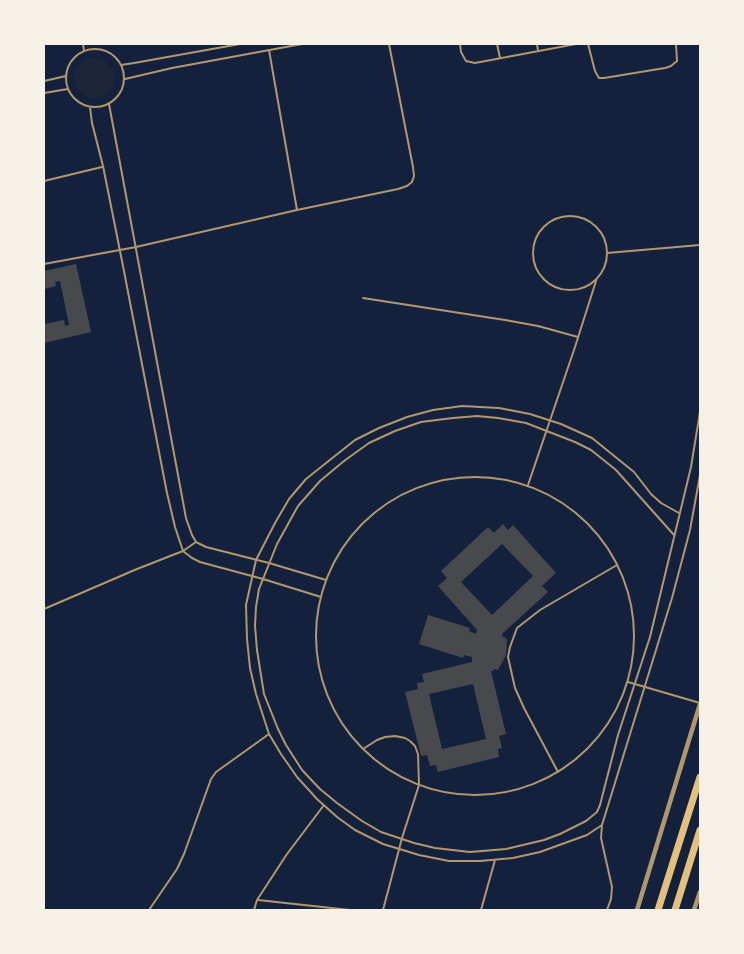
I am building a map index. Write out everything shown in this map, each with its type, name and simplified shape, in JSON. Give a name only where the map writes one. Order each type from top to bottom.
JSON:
[{"type":"highway","points":[[658,910],[700,776]]},
{"type":"highway","points":[[675,910],[700,830]]},
{"type":"street","points":[[637,910],[700,704]]},
{"type":"street","points":[[694,910],[700,892]]},
{"type":"lane","points":[[83,44],[84,51]]},
{"type":"lane","points":[[101,44],[102,50]]},
{"type":"lane","points":[[121,65],[240,44]]},
{"type":"lane","points":[[124,78],[302,44]]},
{"type":"lane","points":[[44,264],[136,247],[407,186],[412,182],[414,176],[413,168],[389,44]]},
{"type":"lane","points":[[460,44],[463,57],[469,63],[576,44]]},
{"type":"lane","points":[[497,44],[500,58]]},
{"type":"lane","points":[[537,44],[538,51]]},
{"type":"lane","points":[[588,44],[597,75],[599,78],[604,78],[671,66],[677,61],[676,44]]},
{"type":"lane","points":[[102,50],[114,55],[124,71],[123,86],[120,94],[109,104],[100,107],[90,107],[77,101],[68,89],[66,76],[68,68],[77,55],[84,51],[102,50]]},
{"type":"lane","points":[[269,50],[297,210]]},
{"type":"lane","points":[[44,81],[66,76]]},
{"type":"lane","points":[[44,93],[68,89]]},
{"type":"lane","points":[[109,104],[186,518],[192,535],[196,542],[206,547],[326,580]]},
{"type":"lane","points":[[90,107],[167,493],[183,551],[200,562],[321,597]]},
{"type":"lane","points":[[44,181],[102,166]]},
{"type":"lane","points":[[570,216],[582,218],[593,224],[600,232],[607,252],[606,264],[602,274],[596,280],[585,288],[574,290],[563,290],[552,286],[536,268],[534,244],[539,233],[558,218],[570,216]]},
{"type":"lane","points":[[607,252],[700,245]]},
{"type":"lane","points":[[528,485],[596,280]]},
{"type":"lane","points":[[363,298],[505,320],[538,326],[578,337]]},
{"type":"lane","points":[[602,825],[587,835],[540,852],[495,860],[449,861],[419,855],[383,844],[355,830],[337,817],[297,777],[281,754],[269,734],[256,694],[250,668],[246,605],[256,560],[289,499],[306,479],[356,440],[407,417],[433,410],[462,406],[499,408],[530,414],[550,420],[592,438],[634,472],[651,494],[661,503],[679,513]]},
{"type":"lane","points":[[674,535],[632,486],[591,450],[526,423],[477,416],[421,422],[395,431],[363,448],[320,481],[298,506],[277,544],[259,590],[255,626],[264,694],[286,745],[302,770],[337,803],[381,832],[414,843],[470,852],[506,849],[544,840],[586,821],[597,812],[600,805],[618,735],[650,637],[691,467],[700,412]]},
{"type":"lane","points":[[607,910],[611,899],[612,887],[601,838],[602,825],[672,598],[700,475]]},
{"type":"lane","points":[[487,476],[528,485],[550,495],[583,519],[605,544],[617,565],[630,603],[634,642],[627,681],[612,717],[588,748],[558,772],[525,787],[490,794],[454,794],[419,785],[380,763],[363,749],[342,723],[327,694],[318,662],[316,629],[326,580],[345,544],[372,513],[407,491],[446,478],[487,476]]},
{"type":"lane","points":[[44,610],[183,551],[196,542]]},
{"type":"lane","points":[[558,772],[514,688],[508,657],[513,636],[517,628],[540,610],[617,565]]},
{"type":"lane","points":[[627,681],[700,704]]},
{"type":"lane","points":[[149,910],[178,870],[211,780],[216,772],[269,734]]},
{"type":"lane","points":[[363,749],[377,740],[395,736],[405,738],[415,746],[418,754],[419,785],[402,838],[383,910]]},
{"type":"lane","points":[[254,910],[257,900],[287,854],[324,805]]},
{"type":"lane","points":[[481,910],[495,860]]},
{"type":"lane","points":[[257,900],[350,910]]},
{"type":"shaded area","points":[[90,58],[98,58],[105,61],[111,67],[114,78],[111,89],[105,95],[98,98],[90,98],[83,95],[77,89],[74,82],[74,74],[77,67],[83,61]]},
{"type":"building","points":[[76,264],[91,332],[44,343],[44,324],[64,320],[65,326],[69,325],[60,281],[55,282],[56,286],[44,289],[44,271]]},
{"type":"building","points":[[503,524],[508,530],[513,525],[556,573],[542,586],[548,592],[502,634],[507,639],[506,655],[498,670],[494,669],[491,671],[506,734],[499,736],[502,748],[498,749],[499,757],[438,772],[436,765],[430,766],[427,755],[421,756],[405,692],[418,689],[417,683],[424,682],[422,674],[472,662],[472,657],[464,655],[463,658],[419,644],[428,615],[470,628],[469,631],[476,634],[477,630],[438,586],[447,578],[441,571],[488,527],[494,533]],"holes":[[[502,544],[533,576],[492,615],[461,582]],[[473,684],[486,739],[442,749],[429,694]]]}]
